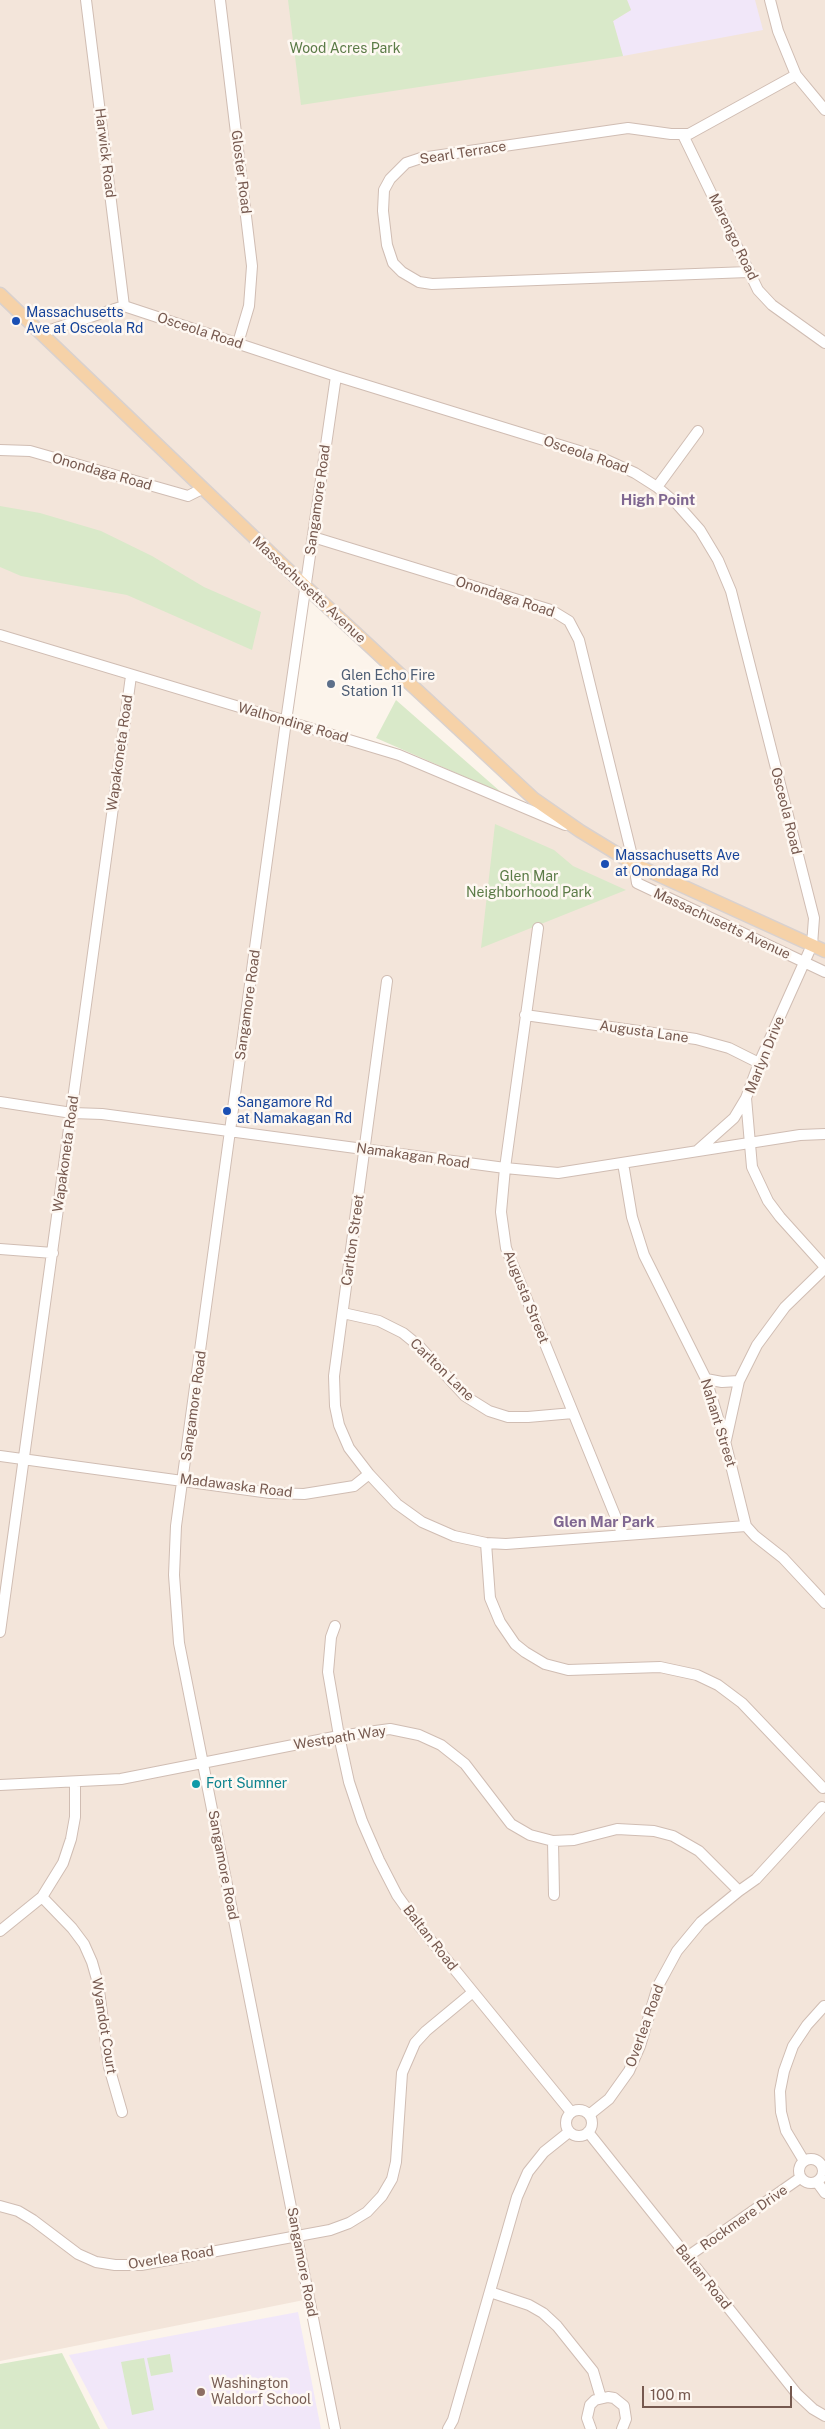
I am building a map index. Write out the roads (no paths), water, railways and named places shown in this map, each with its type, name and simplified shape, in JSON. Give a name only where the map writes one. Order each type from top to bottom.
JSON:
[{"type":"main road","name":"Massachusetts Avenue","points":[[0,294],[202,489],[534,799],[580,831],[634,864],[825,951]]},
{"type":"street","name":"Harwick Road","points":[[86,0],[124,306]]},
{"type":"street","name":"Gloster Road","points":[[220,0],[252,266],[249,306],[238,343]]},
{"type":"street","points":[[770,0],[778,31],[796,75],[825,110]]},
{"type":"street","name":"Searl Terrace","points":[[748,272],[432,284],[419,282],[402,272],[394,263],[387,245],[383,211],[384,190],[390,179],[406,163],[421,158],[628,128],[683,135],[695,132],[796,75]]},
{"type":"street","name":"Marengo Road","points":[[683,135],[758,290],[772,305],[825,343]]},
{"type":"street","points":[[41,333],[124,306]]},
{"type":"street","name":"Osceola Road","points":[[124,306],[336,376],[602,458],[635,473],[657,487],[677,504],[700,530],[718,560],[730,591],[814,918],[812,945]]},
{"type":"street","name":"Sangamore Road","points":[[335,2429],[203,1763],[174,1602],[176,1526],[286,721],[336,376]]},
{"type":"street","points":[[657,487],[698,431]]},
{"type":"street","name":"Onondaga Road","points":[[0,450],[30,451],[188,496],[202,489]]},
{"type":"street","name":"Onondaga Road","points":[[313,537],[551,610],[569,621],[579,640],[634,864]]},
{"type":"street","name":"Walhonding Road","points":[[0,635],[131,676],[399,755],[580,831]]},
{"type":"street","name":"Wapakoneta Road","points":[[0,1632],[131,676]]},
{"type":"street","name":"Massachusetts Avenue","points":[[634,864],[637,884],[825,972]]},
{"type":"street","name":"Augusta Street","points":[[538,928],[504,1168],[500,1212],[506,1248],[622,1535]]},
{"type":"street","name":"Marlyn Drive","points":[[812,945],[759,1063],[746,1098],[752,1166],[768,1201],[825,1267]]},
{"type":"street","name":"Carlton Street","points":[[369,1474],[349,1448],[339,1425],[335,1406],[334,1376],[387,981]]},
{"type":"street","name":"Augusta Lane","points":[[525,1015],[696,1039],[728,1048],[759,1063]]},
{"type":"street","points":[[697,1151],[734,1118],[746,1098]]},
{"type":"street","name":"Namakagan Road","points":[[0,1102],[72,1113],[102,1114],[504,1168],[558,1173],[749,1142],[800,1135],[825,1134]]},
{"type":"street","name":"Nahant Street","points":[[624,1163],[632,1217],[644,1255],[706,1379],[725,1441],[746,1526]]},
{"type":"street","points":[[0,1249],[52,1253]]},
{"type":"street","points":[[725,1441],[739,1381],[769,1326],[825,1267]]},
{"type":"street","name":"Carlton Lane","points":[[343,1313],[379,1321],[404,1334],[419,1346],[465,1396],[489,1411],[508,1417],[573,1413]]},
{"type":"street","points":[[706,1379],[722,1382],[739,1381]]},
{"type":"street","name":"Madawaska Road","points":[[0,1456],[270,1493],[304,1494],[354,1486],[369,1474]]},
{"type":"street","points":[[369,1474],[398,1504],[422,1522],[454,1536],[486,1543],[506,1544],[746,1526],[755,1536],[783,1558],[825,1603]]},
{"type":"street","points":[[486,1543],[490,1598],[500,1622],[516,1644],[525,1652],[545,1664],[568,1670],[660,1667],[697,1675],[718,1685],[742,1703],[824,1788],[819,1800],[824,1808]]},
{"type":"street","name":"Baltan Road","points":[[335,1626],[331,1637],[328,1672],[339,1736],[349,1782],[362,1821],[379,1860],[398,1895],[414,1919],[571,2112]]},
{"type":"street","name":"Westpath Way","points":[[0,1785],[16,1782],[75,1782],[121,1779],[339,1736],[390,1729],[419,1735],[441,1745],[465,1764],[512,1824],[530,1835],[553,1841],[574,1840],[616,1829],[654,1830],[673,1836],[699,1851],[739,1891]]},
{"type":"street","points":[[0,1932],[42,1897],[64,1864],[75,1816],[75,1782]]},
{"type":"street","name":"Overlea Road","points":[[589,2115],[609,2099],[629,2070],[640,2046],[658,1986],[677,1951],[701,1922],[739,1891],[756,1880],[824,1808]]},
{"type":"street","points":[[553,1841],[554,1895]]},
{"type":"street","name":"Wyandot Court","points":[[42,1897],[72,1928],[84,1944],[92,1962],[98,1983],[109,2067],[122,2112]]},
{"type":"street","name":"Overlea Road","points":[[0,2206],[18,2212],[33,2220],[78,2254],[96,2262],[115,2265],[141,2265],[330,2230],[349,2224],[367,2212],[382,2196],[392,2179],[396,2162],[402,2073],[405,2061],[415,2042],[473,1992]]},
{"type":"street","points":[[804,2161],[786,2131],[781,2112],[780,2091],[784,2071],[793,2046],[806,2025],[824,2006]]},
{"type":"street","points":[[578,2110],[589,2115],[592,2126],[588,2132],[576,2136],[569,2132],[565,2124],[571,2112],[578,2110]]},
{"type":"street","points":[[448,2429],[453,2420],[517,2197],[528,2172],[544,2152],[569,2132]]},
{"type":"street","name":"Baltan Road","points":[[588,2132],[797,2394],[813,2409],[825,2416]]},
{"type":"street","points":[[815,2160],[823,2163],[822,2176],[817,2182],[810,2184],[800,2178],[799,2167],[804,2161],[815,2160]]},
{"type":"street","name":"Rockmere Drive","points":[[687,2257],[800,2178]]},
{"type":"street","points":[[817,2182],[825,2193]]},
{"type":"street","points":[[490,2292],[529,2305],[543,2313],[557,2326],[593,2371],[601,2398]]},
{"type":"street","points":[[591,2429],[586,2418],[587,2411],[595,2400],[601,2398],[614,2398],[624,2406],[626,2419],[622,2429]]},
{"type":"place","name":"Massachusetts Ave at Osceola Rd","points":[[16,321]]},
{"type":"place","name":"Glen Echo Fire Station 11","points":[[331,684]]},
{"type":"place","name":"Massachusetts Ave at Onondaga Rd","points":[[605,864]]},
{"type":"place","name":"Sangamore Rd at Namakagan Rd","points":[[227,1111]]},
{"type":"place","name":"Fort Sumner","points":[[196,1784]]},
{"type":"place","name":"Washington Waldorf School","points":[[201,2392]]},
{"type":"district","name":"High Point","points":[[658,500]]},
{"type":"district","name":"Glen Mar Park","points":[[604,1522]]},
{"type":"park label","name":"Wood Acres Park","points":[[345,49]]},
{"type":"park label","name":"Glen Mar Neighborhood Park","points":[[529,886]]}]
